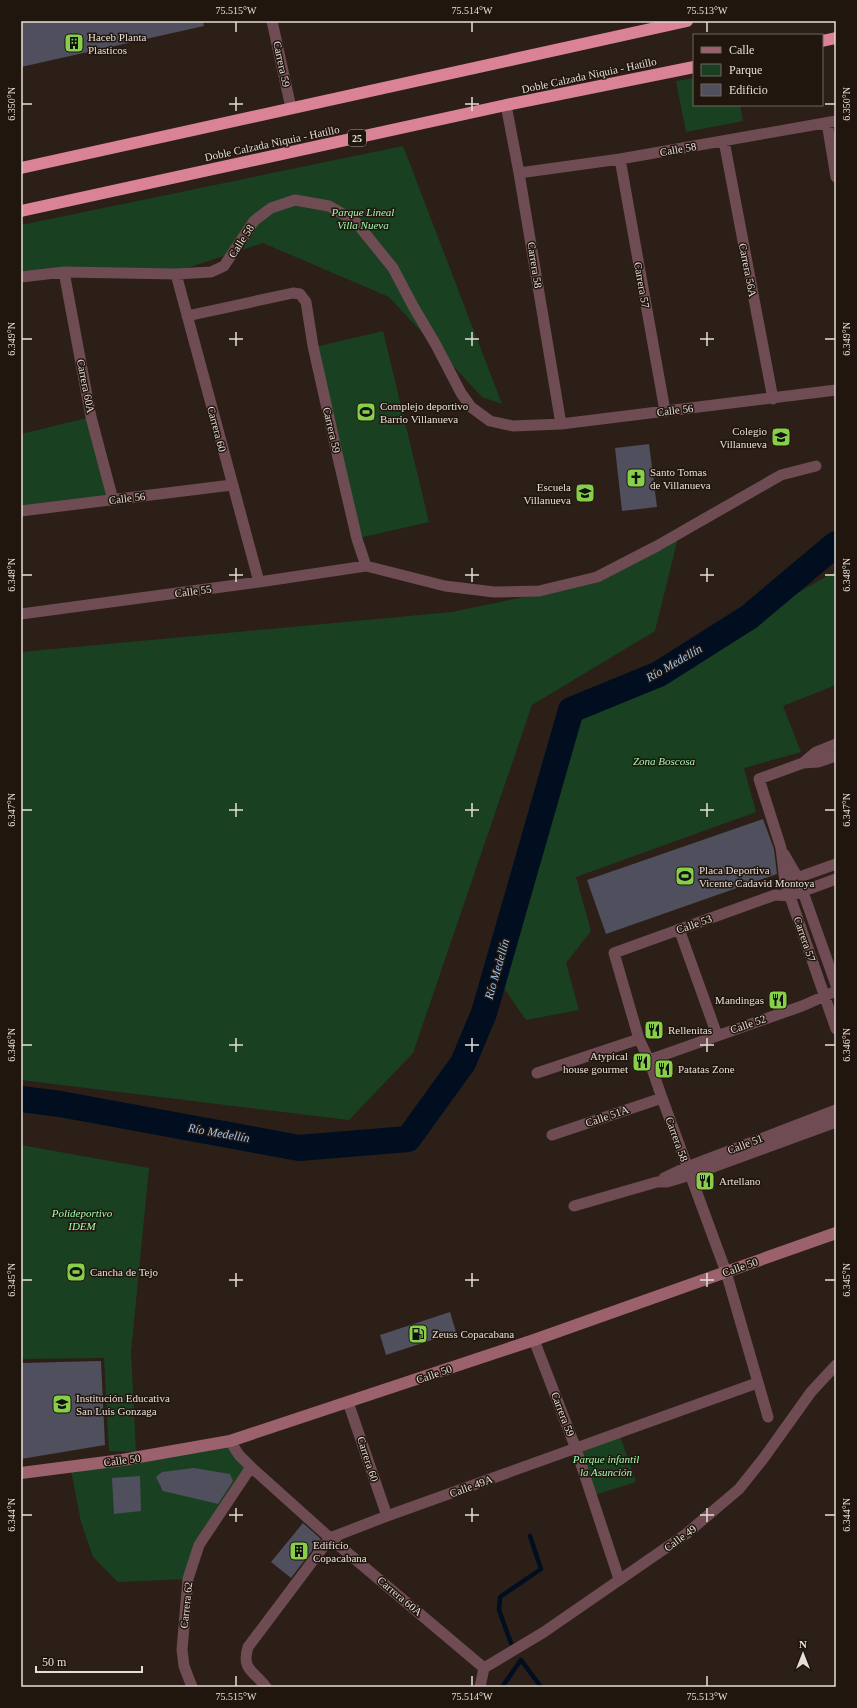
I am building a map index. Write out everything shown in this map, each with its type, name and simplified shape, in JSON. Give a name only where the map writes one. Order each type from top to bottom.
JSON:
[{"type":"highway","points":[[21,168],[687,21]]},
{"type":"highway","points":[[823,41],[836,38]]},
{"type":"highway","name":"Doble Calzada Niquia - Hatillo","points":[[21,211],[506,105],[693,67]]},
{"type":"main road","name":"Calle 50","points":[[21,1473],[122,1460],[230,1441],[534,1340],[836,1234]]},
{"type":"street","name":"Carrera 59","points":[[272,21],[291,108]]},
{"type":"street","name":"Carrera 58","points":[[506,105],[520,173],[561,424]]},
{"type":"street","name":"Calle 58","points":[[520,173],[724,142],[831,122]]},
{"type":"street","points":[[831,122],[836,177]]},
{"type":"street","name":"Carrera 56A","points":[[724,142],[773,398]]},
{"type":"street","name":"Carrera 57","points":[[620,159],[665,411]]},
{"type":"street","name":"Calle 58","points":[[21,277],[64,272],[176,274],[211,272],[224,266],[254,221],[271,208],[295,200],[329,206],[356,221],[393,268],[461,393],[471,407],[490,421],[513,426]]},
{"type":"street","name":"Carrera 60A","points":[[64,272],[92,417],[113,500]]},
{"type":"street","name":"Carrera 60","points":[[176,274],[186,316],[259,582]]},
{"type":"street","name":"Carrera 59","points":[[186,316],[293,293],[300,294],[306,302],[313,346],[339,462],[357,539],[366,566]]},
{"type":"street","name":"Calle 56","points":[[513,426],[561,424],[836,390]]},
{"type":"street","points":[[366,566],[445,586],[494,592],[540,591],[597,576],[657,546],[781,475],[816,466]]},
{"type":"street","name":"Calle 56","points":[[21,511],[232,485]]},
{"type":"street","name":"Calle 55","points":[[21,614],[366,566]]},
{"type":"street","points":[[803,763],[816,752],[836,744]]},
{"type":"street","points":[[803,763],[818,762],[836,756]]},
{"type":"street","name":"Carrera 57","points":[[803,763],[759,779],[781,848],[785,882],[825,996],[832,1006],[836,1029]]},
{"type":"street","name":"Carrera 57","points":[[781,848],[798,878],[836,985]]},
{"type":"street","points":[[775,895],[785,882],[836,864]]},
{"type":"street","name":"Calle 53","points":[[614,953],[775,895],[790,896],[836,879]]},
{"type":"street","points":[[680,929],[717,1035]]},
{"type":"street","name":"Carrera 58","points":[[614,953],[639,1039],[649,1060],[726,1272],[768,1417]]},
{"type":"street","name":"Calle 52","points":[[649,1060],[802,1006],[836,991]]},
{"type":"street","name":"Calle 52","points":[[802,1006],[832,1006]]},
{"type":"street","points":[[537,1073],[639,1039]]},
{"type":"street","name":"Calle 51A","points":[[552,1135],[662,1098]]},
{"type":"street","name":"Calle 51","points":[[574,1206],[657,1182],[666,1182],[836,1110]]},
{"type":"street","name":"Calle 51","points":[[689,1171],[836,1122]]},
{"type":"street","name":"Carrera 59","points":[[534,1340],[576,1449],[618,1579]]},
{"type":"street","name":"Calle 49","points":[[484,1668],[544,1632],[618,1579],[686,1534],[740,1489],[811,1392],[836,1365]]},
{"type":"street","name":"Calle 49A","points":[[330,1538],[387,1516],[757,1383]]},
{"type":"street","name":"Carrera 60","points":[[348,1402],[387,1516]]},
{"type":"street","name":"Carrera 60A","points":[[230,1441],[239,1455],[251,1467],[330,1538],[484,1668]]},
{"type":"street","name":"Carrera 62","points":[[192,1687],[184,1666],[182,1650],[188,1579],[200,1545],[251,1467]]},
{"type":"street","points":[[266,1687],[250,1671],[246,1664],[248,1647],[330,1538]]},
{"type":"street","points":[[480,1687],[484,1668]]},
{"type":"green space","points":[[693,78],[693,106],[740,106],[743,121],[686,132],[676,81]]},
{"type":"green space","name":"Parque Lineal Villa Nueva","points":[[403,146],[502,404],[482,397],[389,297],[263,243],[184,269],[21,273],[21,225]]},
{"type":"green space","name":"Complejo deportivo Barrio Villanueva","points":[[383,331],[429,522],[359,538],[315,347]]},
{"type":"green space","points":[[91,417],[113,500],[21,511],[21,434]]},
{"type":"green space","points":[[678,538],[655,631],[532,705],[413,1053],[349,1120],[21,1080],[21,652],[452,612],[596,582]]},
{"type":"green space","name":"Zona Boscosa","points":[[836,571],[836,685],[783,706],[801,752],[744,768],[756,812],[576,877],[591,931],[566,963],[579,1010],[526,1020],[503,987],[573,721]]},
{"type":"green space","name":"Polideportivo IDEM","points":[[21,1145],[149,1168],[131,1352],[136,1452],[109,1451],[104,1358],[21,1359]]},
{"type":"green space","name":"Parque infantil la Asunción","points":[[619,1433],[636,1482],[591,1496],[576,1449]]},
{"type":"green space","points":[[230,1441],[251,1467],[199,1545],[188,1579],[118,1582],[93,1557],[81,1522],[70,1465]]},
{"type":"building","name":"Haceb Planta Plasticos","points":[[21,21],[203,21],[204,26],[21,67]]},
{"type":"building","name":"Santo Tomas de Villanueva","points":[[649,444],[657,507],[622,511],[615,448]]},
{"type":"building","name":"Placa Deportiva Vicente Cadavid Montoya","points":[[763,819],[774,849],[777,874],[606,934],[587,880]]},
{"type":"building","name":"Zeuss Copacabana","points":[[450,1312],[456,1332],[386,1355],[380,1335]]},
{"type":"building","name":"Institución Educativa San Luis Gonzaga","points":[[101,1361],[105,1445],[21,1459],[21,1363]]},
{"type":"building","points":[[194,1468],[230,1474],[233,1481],[218,1504],[163,1491],[156,1477],[162,1472]]},
{"type":"building","points":[[140,1476],[141,1511],[114,1514],[112,1478]]},
{"type":"building","name":"Edificio Copacabana","points":[[303,1523],[321,1539],[291,1578],[271,1562]]},
{"type":"waterway","name":"Río Medellín","points":[[21,1099],[60,1104],[299,1148],[408,1139],[463,1063],[484,1013],[571,710],[659,674],[749,617],[836,544]]},
{"type":"waterway","points":[[511,1643],[499,1610],[500,1597],[541,1569],[530,1536]]},
{"type":"waterway","points":[[502,1687],[521,1660],[541,1687]]},
{"type":"place","name":"Haceb Planta Plasticos","points":[[74,43]]},
{"type":"place","name":"Complejo deportivo Barrio Villanueva","points":[[366,412]]},
{"type":"place","name":"Colegio Villanueva","points":[[781,437]]},
{"type":"place","name":"Santo Tomas de Villanueva","points":[[636,478]]},
{"type":"place","name":"Escuela Villanueva","points":[[585,493]]},
{"type":"place","name":"Placa Deportiva Vicente Cadavid Montoya","points":[[685,876]]},
{"type":"place","name":"Mandingas","points":[[778,1000]]},
{"type":"place","name":"Rellenitas","points":[[654,1030]]},
{"type":"place","name":"Atypical house gourmet","points":[[642,1062]]},
{"type":"place","name":"Patatas Zone","points":[[664,1069]]},
{"type":"place","name":"Artellano","points":[[705,1181]]},
{"type":"place","name":"Cancha de Tejo","points":[[76,1272]]},
{"type":"place","name":"Zeuss Copacabana","points":[[418,1334]]},
{"type":"place","name":"Institución Educativa San Luis Gonzaga","points":[[62,1404]]},
{"type":"place","name":"Edificio Copacabana","points":[[299,1551]]}]
